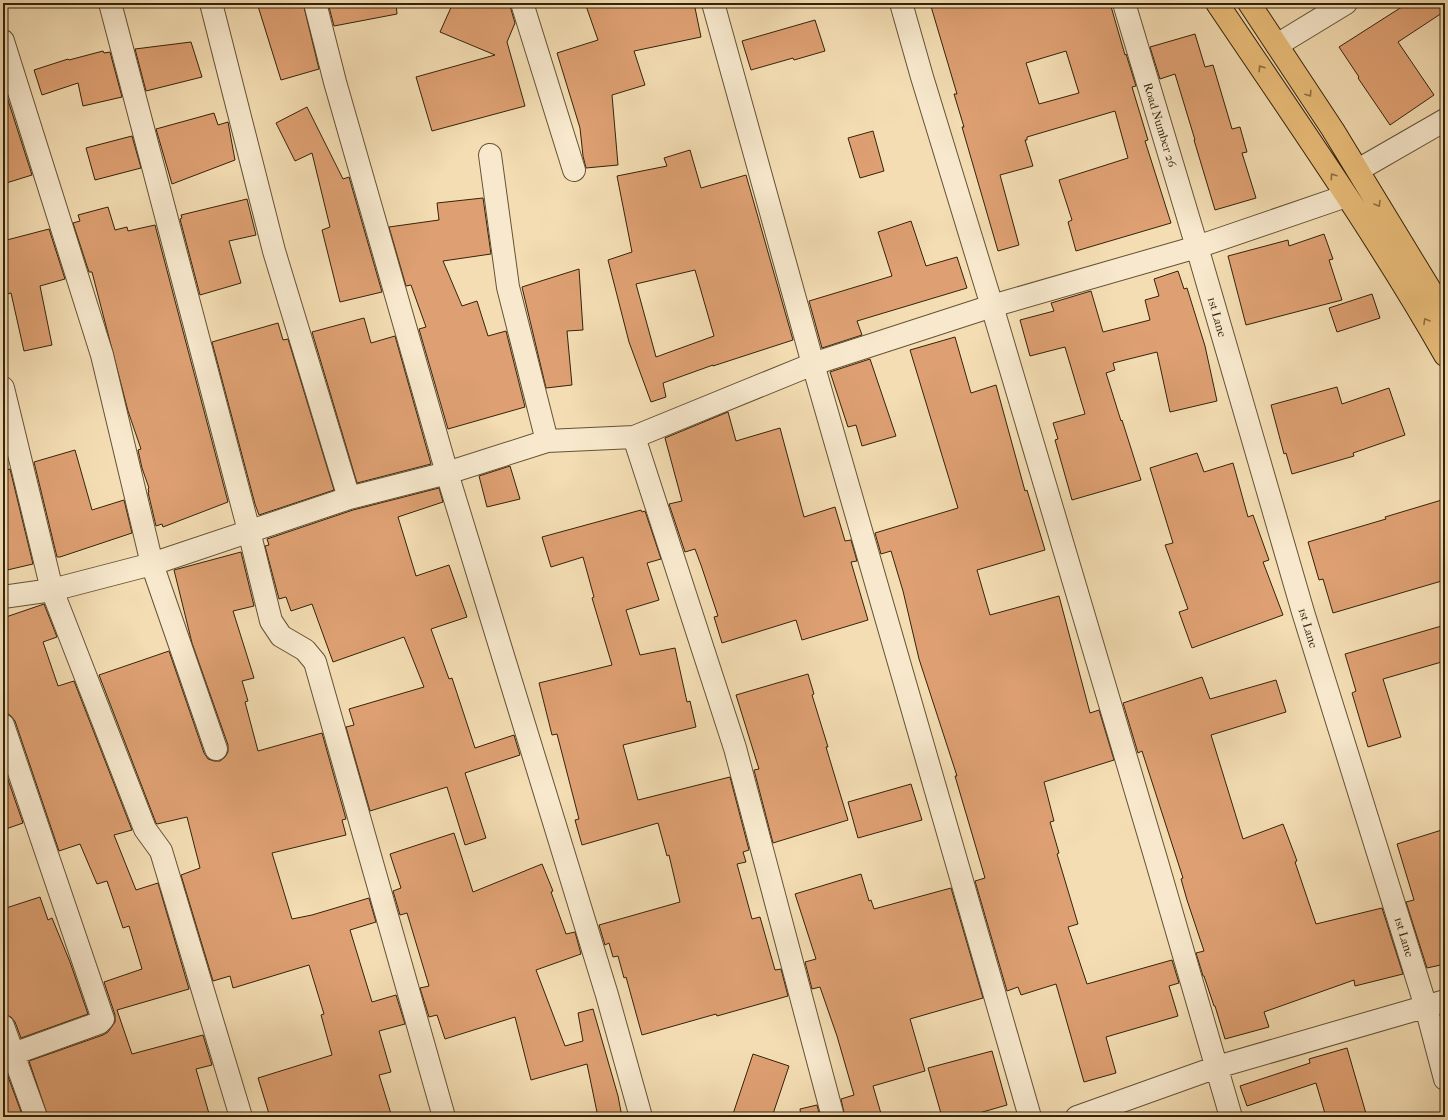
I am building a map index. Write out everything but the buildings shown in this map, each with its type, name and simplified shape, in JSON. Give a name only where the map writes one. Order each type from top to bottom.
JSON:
[{"type":"main road","points":[[1217,3],[1420,310],[1445,355]]},
{"type":"main road","points":[[1249,3],[1358,170],[1445,314]]},
{"type":"street","points":[[110,3],[249,531],[271,621],[281,636],[305,650],[315,662],[444,1117]]},
{"type":"street","points":[[211,3],[274,251],[349,498]]},
{"type":"street","points":[[315,3],[335,82],[447,473],[607,995],[641,1117]]},
{"type":"street","points":[[522,3],[574,170]]},
{"type":"street","points":[[713,3],[813,364],[1030,1117]]},
{"type":"street","points":[[901,3],[1231,1117]]},
{"type":"street","name":"Road Number 26","points":[[1124,3],[1197,247]]},
{"type":"street","points":[[1277,46],[1346,3]]},
{"type":"street","points":[[4,50],[102,356],[152,564],[216,749]]},
{"type":"street","points":[[1358,170],[1445,120]]},
{"type":"street","points":[[490,155],[508,287],[547,441]]},
{"type":"street","points":[[3,597],[52,590],[152,564],[349,498],[447,473],[547,441],[634,437],[813,364],[992,306],[1197,247],[1346,196]]},
{"type":"street","name":"1st Lane","points":[[1197,247],[1303,612],[1435,1004],[1445,1079]]},
{"type":"street","points":[[3,388],[52,590],[144,829],[161,851],[241,1117]]},
{"type":"street","points":[[634,437],[735,748],[833,1117]]},
{"type":"street","points":[[3,725],[103,1020],[99,1023],[13,1054]]},
{"type":"street","points":[[1078,1117],[1217,1067],[1435,1004]]},
{"type":"street","points":[[3,1026],[36,1117]]}]
